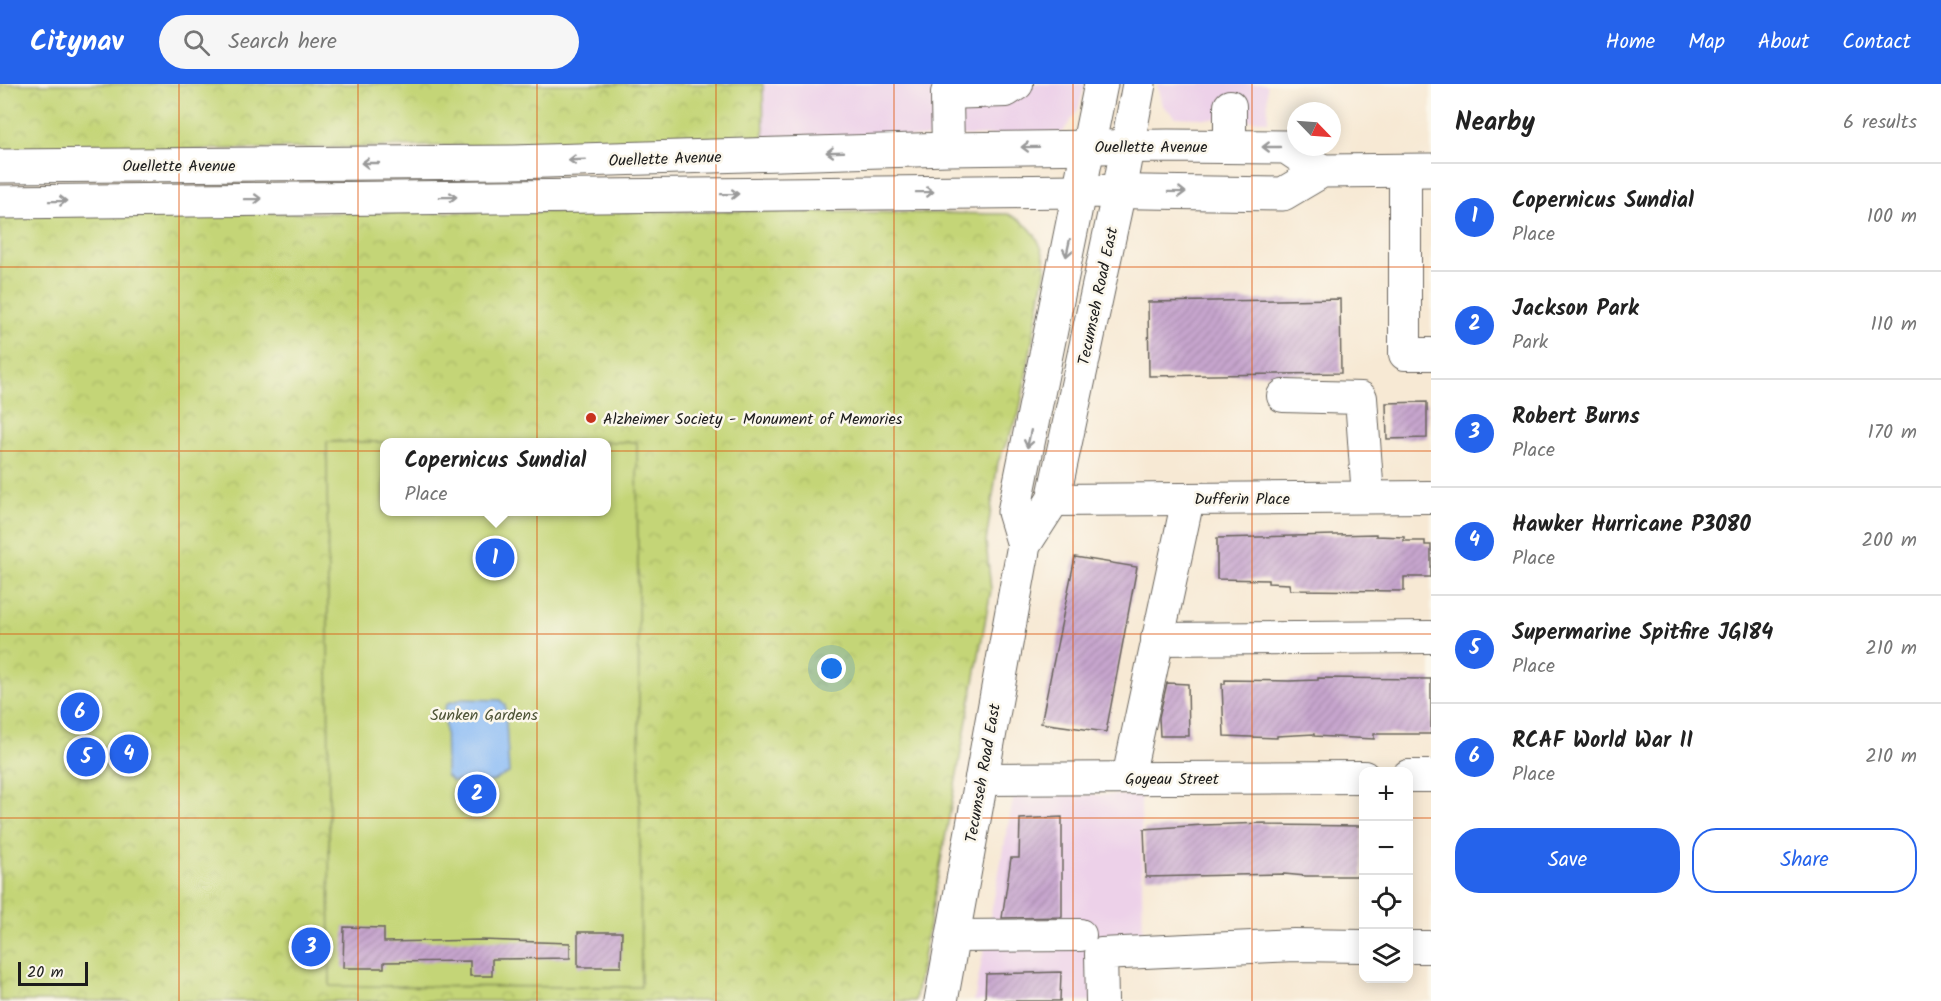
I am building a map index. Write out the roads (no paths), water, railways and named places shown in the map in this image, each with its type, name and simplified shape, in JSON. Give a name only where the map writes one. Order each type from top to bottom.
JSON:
[{"type":"main road","name":"Tecumseh Road East","points":[[1024,544],[1014,512],[1101,84]]},
{"type":"main road","name":"Tecumseh Road East","points":[[941,1001],[1024,544],[1053,500],[1119,191],[1139,84]]},
{"type":"main road","name":"Ouellette Avenue","points":[[0,166],[513,162],[948,149],[1230,146],[1286,147],[1322,171]]},
{"type":"main road","name":"Ouellette Avenue","points":[[0,202],[1079,191],[1283,194],[1322,171],[1418,170]]},
{"type":"street","points":[[948,149],[947,96],[1006,91],[1017,84]]},
{"type":"street","points":[[1230,106],[1230,146]]},
{"type":"street","points":[[1418,170],[1405,354],[1431,354]]},
{"type":"street","points":[[1283,396],[1361,398],[1368,498]]},
{"type":"street","name":"Dufferin Place","points":[[1053,500],[1431,497]]},
{"type":"street","points":[[1128,778],[1188,499]]},
{"type":"street","points":[[1157,639],[1431,636]]},
{"type":"street","points":[[1413,776],[1431,776]]},
{"type":"street","name":"Goyeau Street","points":[[981,779],[1359,777]]},
{"type":"street","points":[[951,945],[1080,935]]},
{"type":"street","points":[[951,945],[1002,950]]},
{"type":"street","points":[[1102,1001],[1101,954],[1294,945],[1359,946]]},
{"type":"street","points":[[1413,947],[1431,947]]},
{"type":"water","points":[[462,699],[500,700],[505,705],[509,773],[491,782],[452,781],[446,775],[445,708],[448,703]]},
{"type":"place","name":"Alzheimer Society - Monument of Memories","points":[[591,418]]},
{"type":"place","name":"Copernicus Sundial","points":[[495,558]]},
{"type":"place","name":"RCAF World War II","points":[[80,712]]},
{"type":"place","name":"Hawker Hurricane P3080","points":[[129,754]]},
{"type":"place","name":"Supermarine Spitfire JG184","points":[[86,757]]},
{"type":"place","name":"Jackson Park","points":[[477,794]]},
{"type":"place","name":"Robert Burns","points":[[311,947]]},
{"type":"park label","name":"Sunken Gardens","points":[[484,714]]}]
